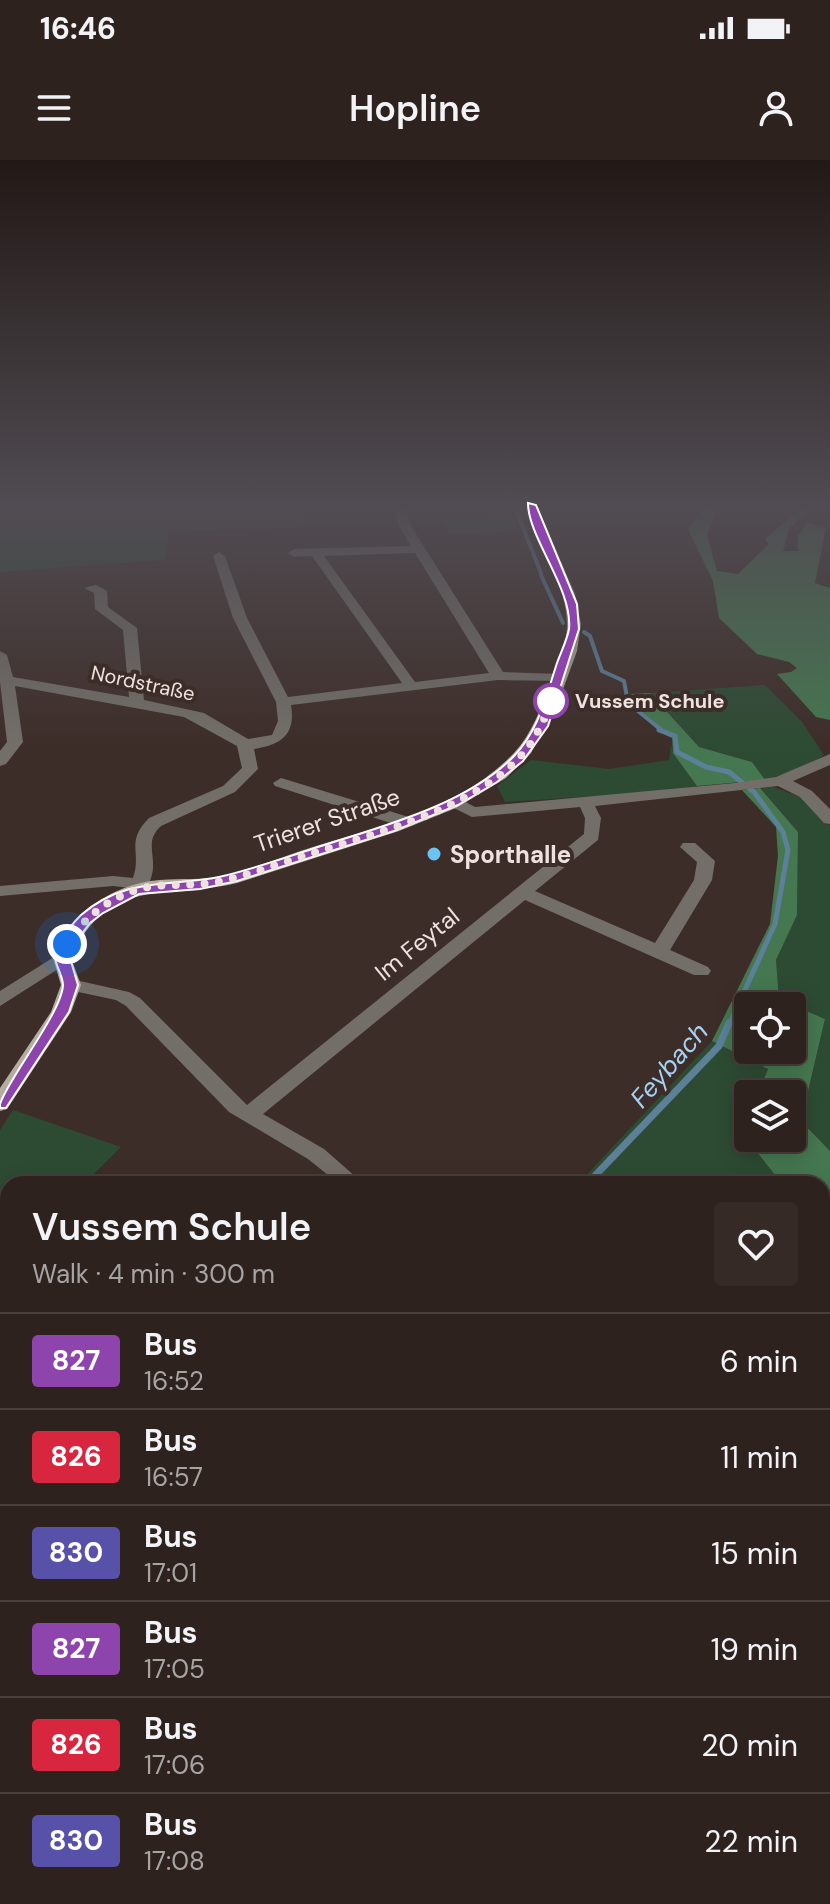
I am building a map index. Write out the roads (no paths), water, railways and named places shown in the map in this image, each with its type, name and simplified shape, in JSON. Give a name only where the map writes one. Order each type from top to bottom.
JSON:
[{"type":"main road","name":"Trierer Straße","points":[[62,958],[67,944],[85,920],[138,887],[228,879],[406,822],[454,802],[492,779],[518,758],[542,726],[574,629],[572,604],[565,586]]},
{"type":"main road","points":[[0,1104],[53,1025],[71,985],[62,958]]},
{"type":"street","points":[[0,891],[111,881],[138,887],[144,870],[141,847],[146,830],[155,822],[229,789],[250,769],[245,745],[263,745],[282,735],[286,721],[283,702],[240,617],[229,586]]},
{"type":"street","points":[[340,586],[412,687]]},
{"type":"street","points":[[442,586],[498,676]]},
{"type":"street","points":[[91,588],[100,591],[102,609],[134,622],[137,702]]},
{"type":"street","points":[[0,655],[7,680],[15,742],[0,761]]},
{"type":"street","points":[[283,702],[498,676],[560,678]]},
{"type":"street","name":"Nordstraße","points":[[7,680],[137,702],[204,719],[245,745]]},
{"type":"street","points":[[454,802],[472,812],[735,788],[780,781],[830,759]]},
{"type":"street","points":[[780,781],[806,794],[830,819]]},
{"type":"street","points":[[281,783],[406,822]]},
{"type":"street","name":"Im Feytal","points":[[248,1115],[592,836],[593,818],[586,803]]},
{"type":"street","points":[[659,952],[703,880],[706,861],[689,847]]},
{"type":"street","points":[[522,892],[701,971]]},
{"type":"street","points":[[0,1000],[62,958]]},
{"type":"street","points":[[71,985],[122,996],[133,1002],[236,1107],[316,1154],[343,1176]]},
{"type":"waterway","name":"Feybach","points":[[546,586],[563,623]]},
{"type":"waterway","name":"Feybach","points":[[584,632],[590,636],[602,671],[624,681],[628,703],[664,732]]},
{"type":"waterway","name":"Feybach","points":[[659,730],[664,732]]},
{"type":"waterway","name":"Feybach","points":[[664,732],[675,736],[677,752],[706,767],[729,772],[754,792],[783,832],[788,850],[775,924],[729,1025]]},
{"type":"waterway","name":"Feybach","points":[[595,1176],[719,1046],[729,1023]]},
{"type":"place","name":"Vussem Schule","points":[[551,701]]},
{"type":"place","name":"Sporthalle","points":[[434,854]]}]
